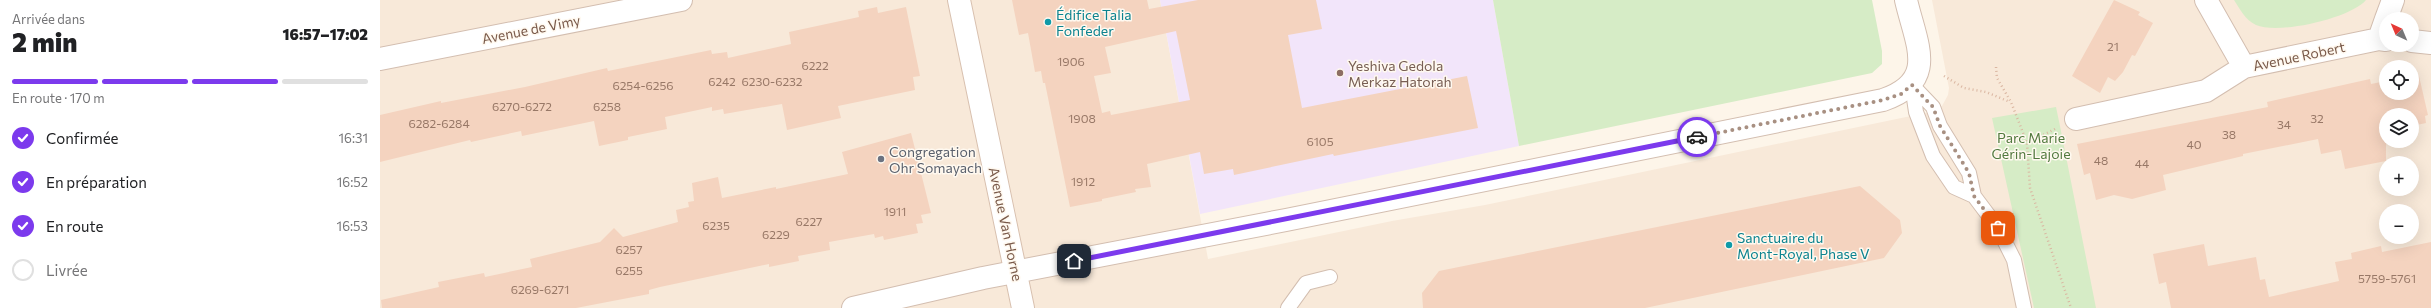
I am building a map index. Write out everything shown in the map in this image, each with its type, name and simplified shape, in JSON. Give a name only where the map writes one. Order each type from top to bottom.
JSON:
[{"type":"street","name":"Avenue de Vimy","points":[[380,59],[681,0]]},
{"type":"street","name":"Avenue Van Horne","points":[[959,0],[1023,308]]},
{"type":"street","points":[[853,308],[1016,272],[1883,100],[1901,94],[1912,85],[1918,74],[1920,61],[1906,0]]},
{"type":"street","points":[[2206,0],[2244,67]]},
{"type":"street","points":[[2389,12],[2393,0]]},
{"type":"street","name":"Avenue Robert","points":[[2076,120],[2206,91],[2244,67],[2379,40]]},
{"type":"street","points":[[2419,42],[2431,43]]},
{"type":"lane","points":[[1912,85],[1916,112],[1933,156],[1954,187],[1974,196]]},
{"type":"lane","points":[[1912,85],[1933,107],[1940,126],[1969,173],[1974,196],[1998,228],[2014,260],[2024,308]]},
{"type":"lane","points":[[1288,308],[1306,283],[1330,277]]},
{"type":"path","points":[[1996,67],[1997,78],[2012,102],[2027,143],[2030,188],[2071,308]]},
{"type":"path","points":[[1944,76],[1964,88],[1986,92],[2012,102]]},
{"type":"path","points":[[2027,143],[2076,120]]},
{"type":"shaded area","points":[[380,0],[1160,0],[1208,259],[1392,221],[1485,205],[1930,112],[1942,106],[1948,95],[1949,88],[1932,0],[2431,0],[2431,308],[380,308]]},
{"type":"shaded area","name":"Yeshiva Gedola Merkaz Hatorah","points":[[1160,0],[1493,0],[1519,146],[1200,214]]},
{"type":"green space","points":[[1493,0],[1872,0],[1882,51],[1882,64],[1872,73],[1519,146]]},
{"type":"green space","points":[[2234,0],[2366,0],[2358,7],[2346,13],[2314,23],[2281,28],[2267,28],[2252,23],[2243,14]]},
{"type":"green space","name":"Parc Marie Gérin-Lajoie","points":[[2056,107],[2096,308],[2034,308],[1992,118]]},
{"type":"building","points":[[1012,0],[1147,0],[1149,9],[1198,0],[1316,0],[1322,29],[1288,35],[1302,108],[1467,76],[1478,128],[1334,156],[1333,154],[1234,175],[1233,169],[1204,174],[1200,152],[1147,164],[1151,187],[1135,189],[1136,192],[1102,199],[1102,201],[1070,207],[1045,83],[1043,83],[1041,71],[1035,72],[1028,33],[1019,35]],"holes":[[[1176,31],[1190,100],[1111,115],[1110,111],[1102,113],[1094,76],[1111,73],[1105,47]]]},
{"type":"building","points":[[2114,0],[2140,12],[2138,15],[2153,23],[2135,56],[2132,55],[2123,72],[2115,81],[2108,77],[2100,93],[2072,76]]},
{"type":"building","points":[[877,7],[878,13],[906,7],[920,76],[913,77],[915,90],[838,106],[841,118],[787,130],[782,104],[724,114],[723,109],[712,111],[712,107],[665,117],[667,129],[628,137],[628,140],[599,146],[594,121],[522,136],[521,131],[471,142],[470,140],[380,162],[380,115],[441,101],[441,103],[525,87],[607,68],[608,71],[711,50],[712,54],[727,52],[728,58],[791,44],[789,32],[859,17],[858,11]]},
{"type":"building","points":[[2419,76],[2428,115],[2425,116],[2426,123],[2419,124],[2419,108],[2379,108],[2379,148],[2386,148],[2386,156],[2379,156],[2379,162],[2345,169],[2341,150],[2321,154],[2318,139],[2243,154],[2243,156],[2163,175],[2166,190],[2132,199],[2114,195],[2096,200],[2090,173],[2084,175],[2077,144],[2268,107],[2267,102],[2370,79],[2371,84],[2379,82],[2379,100],[2419,100]]},
{"type":"building","points":[[911,133],[931,213],[921,215],[923,223],[916,224],[918,233],[884,240],[883,236],[875,238],[874,234],[829,242],[830,250],[798,256],[799,261],[769,267],[769,264],[660,287],[649,290],[649,294],[576,308],[382,308],[381,300],[439,287],[438,282],[484,273],[485,277],[532,267],[530,259],[600,242],[614,228],[623,237],[678,222],[676,210],[689,207],[688,202],[694,201],[692,183],[718,177],[722,198],[776,187],[776,189],[848,174],[842,152]]},
{"type":"building","name":"Sanctuaire du Mont-Royal, Phase V","points":[[1860,186],[1900,220],[1902,233],[1884,258],[1645,308],[1423,308],[1422,293],[1439,271]]},
{"type":"building","points":[[2431,242],[2431,308],[2171,308],[2166,282],[2159,284],[2153,254],[2204,244],[2208,266],[2256,257],[2260,280],[2265,279],[2269,297],[2339,281],[2335,262],[2352,259],[2351,253],[2381,246],[2382,252]]},
{"type":"way so far","points":[[1697,137],[1883,100],[1901,94],[1912,85],[1933,107],[1940,126],[1969,173],[1974,196],[1998,228]]},
{"type":"place","name":"Édifice Talia Fonfeder","points":[[1048,22]]},
{"type":"place","name":"Yeshiva Gedola Merkaz Hatorah","points":[[1340,73]]},
{"type":"place","name":"Congregation Ohr Somayach","points":[[881,159]]},
{"type":"place","name":"Sanctuaire du Mont-Royal, Phase V","points":[[1729,245]]},
{"type":"route","points":[[1074,261],[1697,137]]}]
